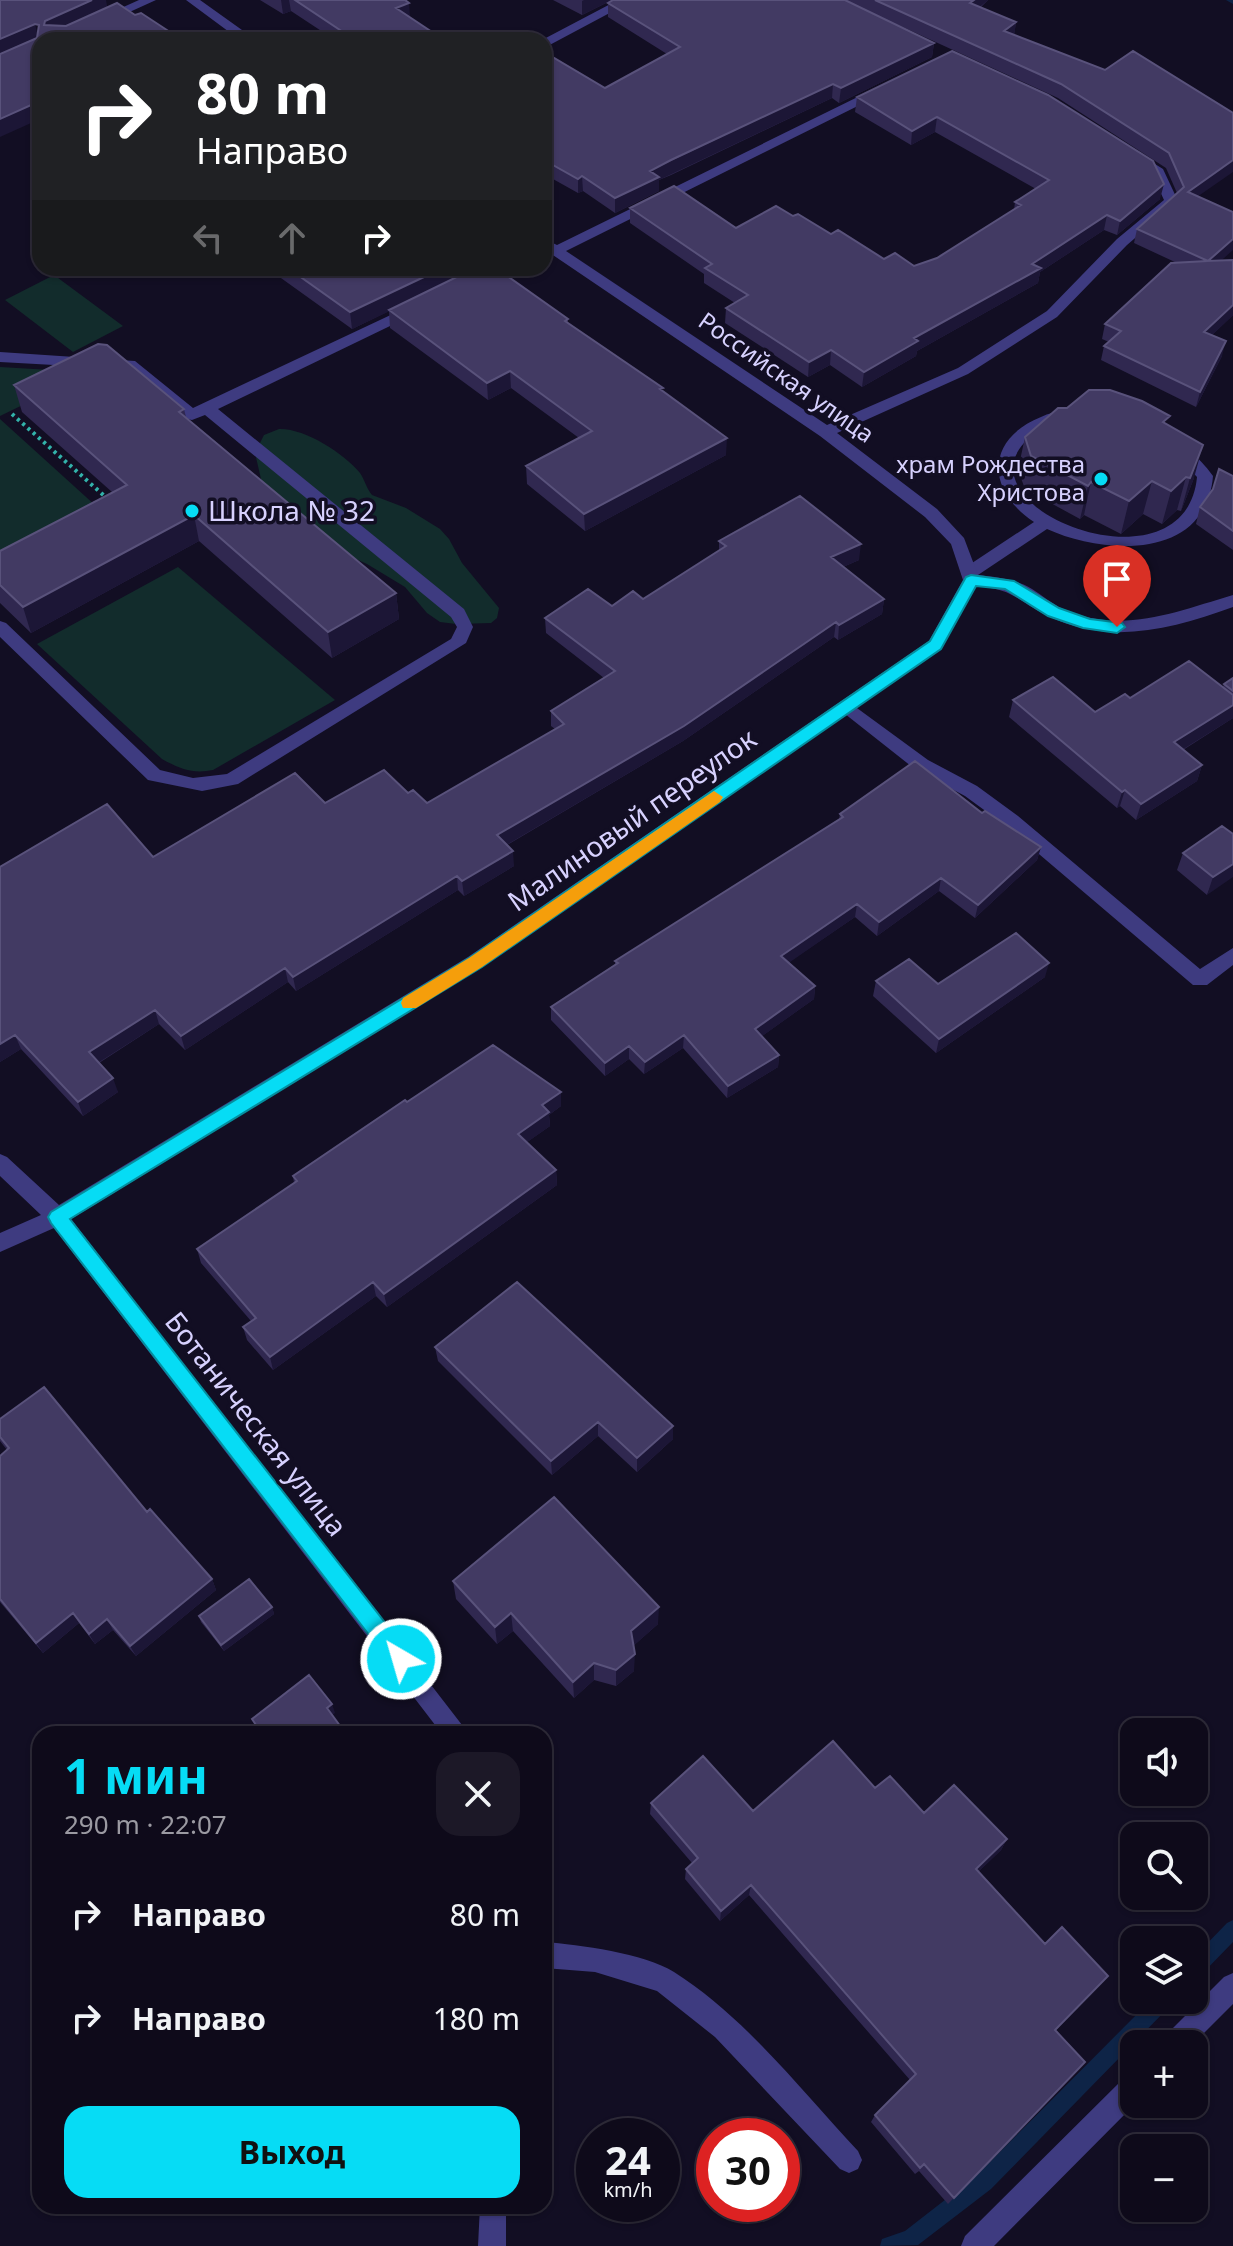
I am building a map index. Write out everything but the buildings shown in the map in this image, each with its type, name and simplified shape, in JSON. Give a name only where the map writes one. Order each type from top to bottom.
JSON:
[{"type":"street","points":[[76,32],[150,0]]},
{"type":"street","points":[[192,0],[238,32]]},
{"type":"street","points":[[552,40],[628,0]]},
{"type":"street","points":[[552,244],[892,86]]},
{"type":"street","points":[[826,432],[963,371],[1052,314],[1122,242],[1171,201],[1158,172],[1119,147]]},
{"type":"street","name":"Российская улица","points":[[552,249],[826,432],[931,513],[958,542],[970,576]]},
{"type":"street","points":[[0,357],[130,364],[192,415],[428,301]]},
{"type":"street","points":[[0,627],[154,775],[207,787],[232,779],[458,643],[465,627],[458,613],[207,408]]},
{"type":"street","points":[[1090,412],[1123,419],[1161,435],[1187,453],[1205,476],[1204,498],[1187,520],[1161,537],[1125,544],[1077,536],[1047,521],[1016,499],[1003,475],[1008,450],[1026,431],[1058,416],[1090,412]]},
{"type":"street","points":[[970,576],[1047,521]]},
{"type":"street","points":[[970,576],[1009,584],[1053,612],[1088,624],[1117,627],[1164,625],[1233,601]]},
{"type":"street","name":"Малиновый переулок","points":[[0,1243],[57,1217],[475,962],[935,645],[970,576]]},
{"type":"street","points":[[846,706],[922,765],[971,791],[1012,821],[1200,980],[1233,955]]},
{"type":"street","name":"Ботаническая улица","points":[[0,1163],[57,1217],[451,1726]]},
{"type":"street","points":[[552,1956],[595,1959],[664,1980],[724,2028],[849,2160]]},
{"type":"street","points":[[1189,2030],[1233,1986]]},
{"type":"street","points":[[975,2246],[1120,2100]]},
{"type":"street","points":[[492,2246],[493,2214]]},
{"type":"path","points":[[12,414],[112,502]]},
{"type":"green space","points":[[55,276],[123,326],[73,352],[5,300]]},
{"type":"green space","points":[[0,367],[51,370],[66,384],[0,416]]},
{"type":"green space","points":[[0,419],[107,516],[0,573]]},
{"type":"green space","points":[[279,429],[300,433],[323,443],[353,465],[372,495],[406,508],[440,529],[462,563],[499,608],[497,618],[491,623],[440,622],[427,613],[405,587],[367,564],[323,544],[264,492],[255,453],[264,435]]},
{"type":"green space","points":[[178,567],[335,700],[213,770],[187,770],[162,759],[37,644]]},
{"type":"waterway","points":[[1208,1955],[1233,1929]]},
{"type":"waterway","points":[[889,2246],[911,2238],[984,2182],[1150,2014]]},
{"type":"slow traffic","points":[[409,1003],[475,962],[714,797]]},
{"type":"place","name":"храм Рождества Христова","points":[[1101,479]]},
{"type":"place","name":"Школа № 32","points":[[192,511]]},
{"type":"route","points":[[401,1659],[57,1217],[475,962],[935,645],[971,580],[1009,584],[1053,612],[1088,624],[1117,627]]}]
